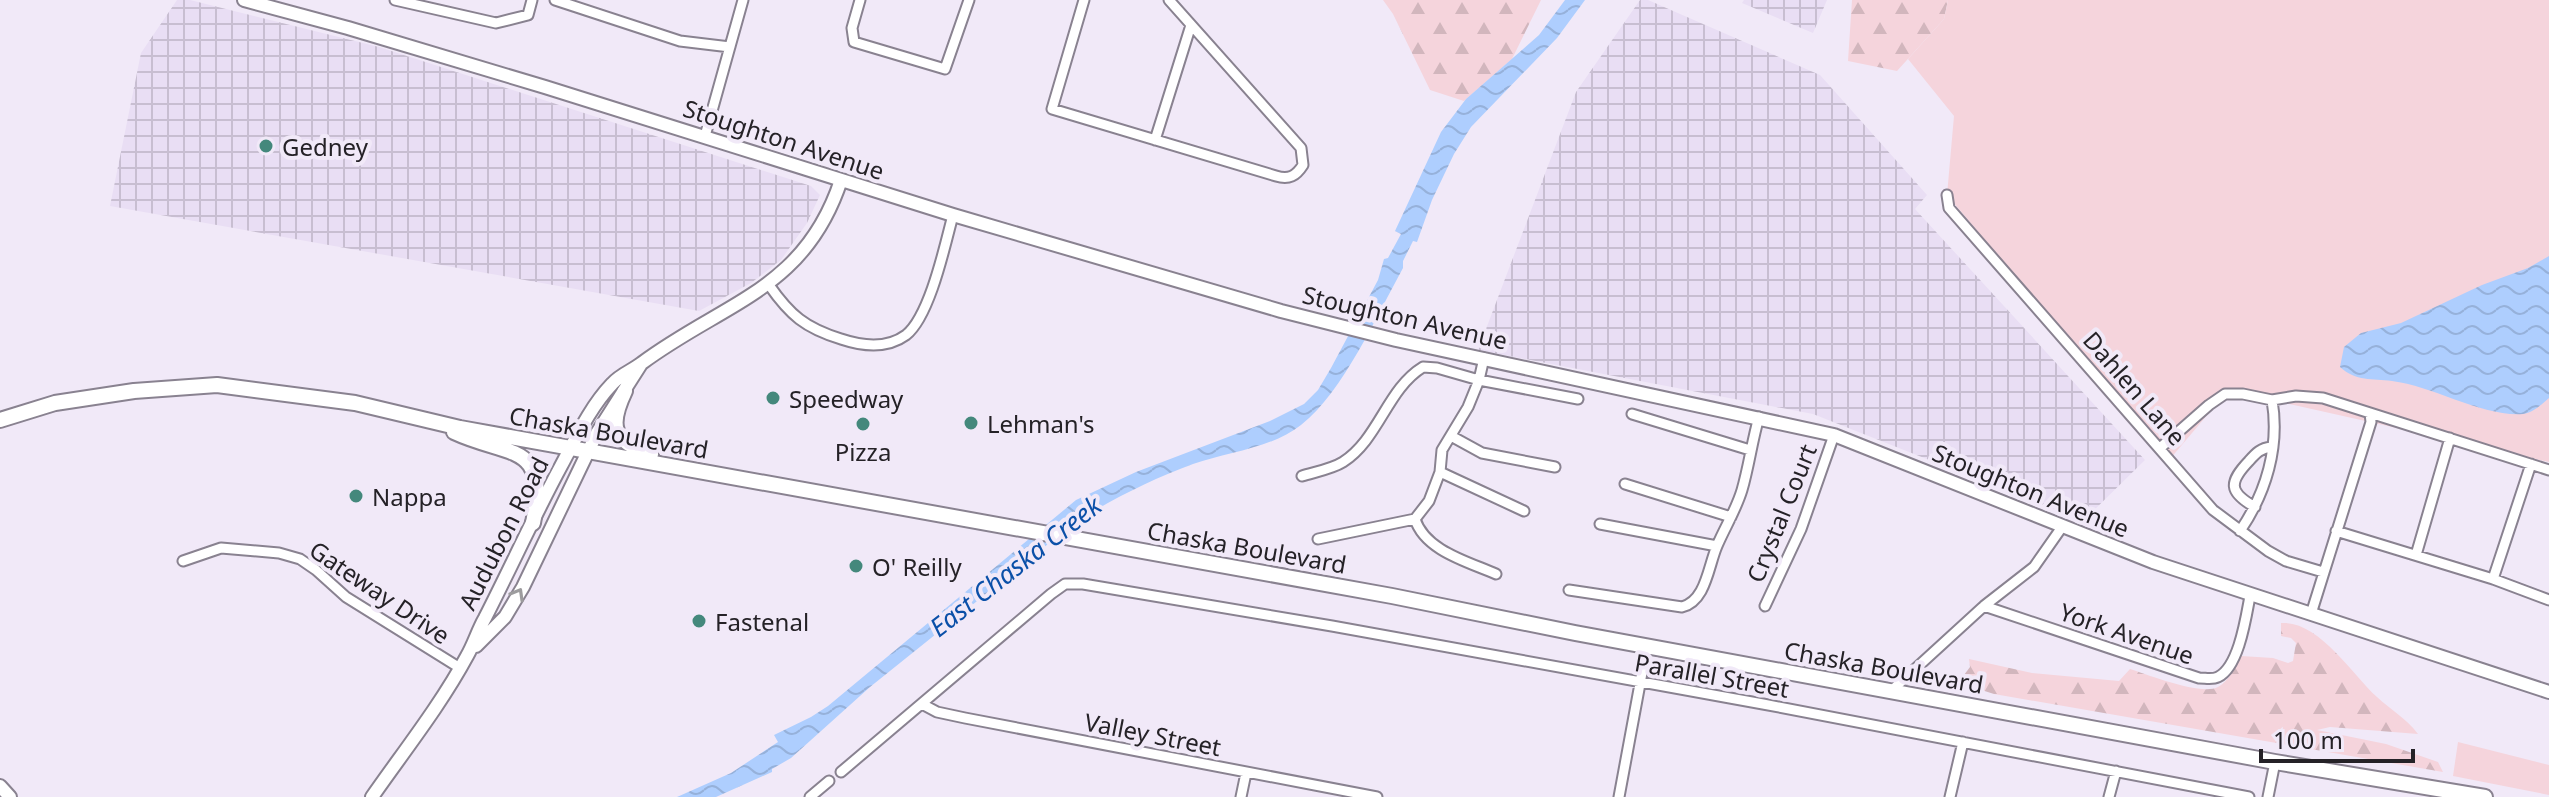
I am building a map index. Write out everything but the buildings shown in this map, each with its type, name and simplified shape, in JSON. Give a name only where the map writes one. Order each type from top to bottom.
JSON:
[{"type":"main road","name":"Chaska Boulevard","points":[[0,420],[55,403],[134,391],[217,385],[355,403],[571,447],[1392,596],[2275,762],[2485,797]]},
{"type":"main road","points":[[625,391],[614,417],[621,437],[636,449],[701,470]]},
{"type":"main road","points":[[432,421],[476,442],[510,450],[526,461],[533,469],[538,486],[533,523]]},
{"type":"street","name":"Stoughton Avenue","points":[[244,0],[279,4],[953,215],[1327,324],[1834,435],[2062,527],[2250,596],[2548,691]]},
{"type":"street","points":[[395,0],[496,23],[528,15],[532,0]]},
{"type":"street","points":[[555,0],[680,41],[730,47]]},
{"type":"street","points":[[705,136],[743,0]]},
{"type":"street","points":[[860,0],[852,28],[854,42],[945,69],[969,0]]},
{"type":"street","points":[[1084,0],[1052,109],[1286,179],[1297,174],[1303,165],[1301,148],[1169,0]]},
{"type":"street","points":[[1155,140],[1191,25]]},
{"type":"street","name":"Audubon Road","points":[[372,797],[469,654],[483,620],[571,447],[611,385],[623,373],[676,339],[769,285],[817,234],[834,203],[841,180]]},
{"type":"street","name":"Dahlen Lane","points":[[1947,195],[1949,208],[2213,510],[2268,551],[2286,561],[2323,572]]},
{"type":"street","points":[[769,285],[797,320],[814,330],[866,346],[888,343],[906,335],[917,321],[934,281],[953,215]]},
{"type":"street","points":[[1318,539],[1415,519],[1429,501],[1440,472],[1442,450],[1468,407],[1484,358]]},
{"type":"street","name":"Audubon Road","points":[[469,654],[505,617],[523,587],[588,450],[641,364]]},
{"type":"street","points":[[1302,476],[1342,463],[1351,455],[1402,385],[1423,367],[1578,399]]},
{"type":"street","points":[[2160,448],[2225,394],[2272,400],[2296,396],[2323,398],[2549,470]]},
{"type":"street","points":[[2240,531],[2255,507],[2269,471],[2275,419],[2272,400]]},
{"type":"street","points":[[2311,614],[2371,422],[2370,413]]},
{"type":"street","points":[[1632,414],[1750,450]]},
{"type":"street","points":[[1569,590],[1682,607],[1692,604],[1698,597],[1742,488],[1759,417]]},
{"type":"street","name":"Crystal Court","points":[[1765,606],[1801,529],[1834,435]]},
{"type":"street","points":[[1451,436],[1482,453],[1555,467]]},
{"type":"street","points":[[2416,555],[2450,438]]},
{"type":"street","points":[[2255,507],[2238,496],[2233,486],[2234,479],[2261,449],[2271,447]]},
{"type":"street","points":[[2493,579],[2531,464]]},
{"type":"street","points":[[1440,472],[1524,511]]},
{"type":"street","points":[[1625,484],[1731,517]]},
{"type":"street","points":[[1415,519],[1418,530],[1426,538],[1496,574]]},
{"type":"street","points":[[1600,524],[1717,546]]},
{"type":"street","points":[[1891,691],[1984,606],[2034,567],[2062,527]]},
{"type":"street","points":[[2336,531],[2493,579],[2549,600]]},
{"type":"street","name":"Gateway Drive","points":[[183,561],[221,548],[279,553],[300,559],[346,597],[460,668]]},
{"type":"street","name":"Parallel Street","points":[[922,704],[1065,584],[1083,584],[1641,683],[2249,797]]},
{"type":"street","name":"York Avenue","points":[[1984,606],[2199,678],[2214,679],[2224,673],[2233,658],[2241,638],[2250,596]]},
{"type":"street","points":[[1619,797],[1647,646]]},
{"type":"street","points":[[841,772],[922,704]]},
{"type":"street","name":"Valley Street","points":[[922,704],[937,712],[965,718],[1377,797]]},
{"type":"street","points":[[1950,797],[1963,742]]},
{"type":"street","points":[[2268,797],[2275,762]]},
{"type":"street","points":[[2109,797],[2116,771]]},
{"type":"street","points":[[1241,797],[1246,773]]},
{"type":"street","points":[[810,797],[829,781]]},
{"type":"street","points":[[0,786],[10,797]]},
{"type":"shaded area","points":[[177,0],[190,0],[379,47],[811,186],[820,195],[807,223],[781,260],[751,283],[699,311],[110,206],[141,53]]},
{"type":"shaded area","points":[[1640,0],[1648,0],[1820,75],[1927,195],[1915,209],[2145,460],[2083,521],[1813,414],[1478,350],[1576,92]]},
{"type":"shaded area","points":[[1744,0],[1827,0],[1813,33],[1742,3]]},
{"type":"green space","points":[[1383,0],[1541,0],[1512,59],[1464,101],[1430,90]]},
{"type":"green space","points":[[1852,0],[1948,0],[1944,19],[1897,71],[1848,61]]},
{"type":"green space","points":[[1948,0],[2549,0],[2549,462],[2272,400],[2225,394],[2170,459],[1947,195],[1954,116],[1908,59],[1944,19]]},
{"type":"green space","points":[[2281,623],[2295,624],[2321,639],[2418,734],[2330,727],[2317,730],[2386,744],[2438,762],[2443,772],[1994,694],[1972,687],[1964,675],[1970,667],[1969,659],[2032,673],[2119,681],[2130,669],[2175,684],[2210,689],[2225,681],[2241,656],[2273,658],[2288,663],[2293,661],[2296,643],[2291,638],[2281,636]]},
{"type":"green space","points":[[2458,742],[2549,765],[2549,795],[2453,776]]},
{"type":"water","name":"East Chaska Creek","points":[[1565,0],[1585,0],[1557,38],[1471,127],[1432,200],[1417,242],[1413,241],[1403,261],[1403,268],[1358,352],[1331,393],[1301,425],[1277,439],[1162,476],[1087,515],[870,687],[772,772],[716,797],[677,797],[731,773],[778,742],[774,735],[828,706],[1076,500],[1136,472],[1270,421],[1304,404],[1318,390],[1378,280],[1384,259],[1388,258],[1401,234],[1395,231],[1441,132],[1466,99],[1539,35]]},
{"type":"water","points":[[2549,256],[2549,398],[2534,410],[2523,414],[2491,411],[2408,384],[2358,377],[2340,367],[2344,347],[2361,333],[2401,323]]},
{"type":"place","name":"Gedney","points":[[266,146]]},
{"type":"place","name":"Speedway","points":[[773,398]]},
{"type":"place","name":"Lehman's","points":[[971,423]]},
{"type":"place","name":"Pizza","points":[[863,424]]},
{"type":"place","name":"Nappa","points":[[356,496]]},
{"type":"place","name":"O' Reilly","points":[[856,566]]},
{"type":"place","name":"Fastenal","points":[[699,621]]}]
